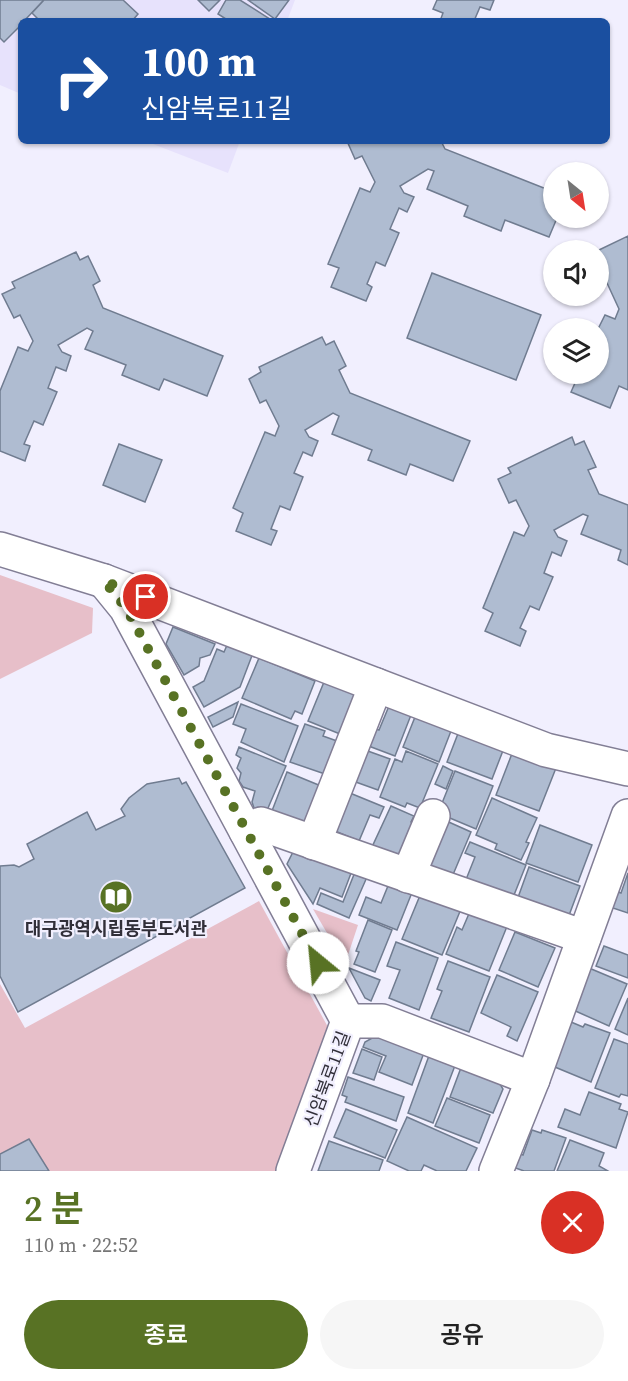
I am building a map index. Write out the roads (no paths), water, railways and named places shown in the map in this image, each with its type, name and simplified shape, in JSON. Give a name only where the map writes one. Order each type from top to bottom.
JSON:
[{"type":"street","points":[[0,549],[104,581],[546,750],[628,769]]},
{"type":"street","name":"신암북로11길","points":[[104,581],[126,608],[348,1021],[293,1171]]},
{"type":"street","points":[[314,843],[376,685]]},
{"type":"street","points":[[408,876],[433,816]]},
{"type":"street","points":[[496,1171],[533,1079],[628,816]]},
{"type":"street","points":[[246,831],[261,824],[584,937]]},
{"type":"street","points":[[348,1021],[382,1021],[533,1079]]},
{"type":"place","name":"대구광역시립동부도서관","points":[[116,897]]}]
